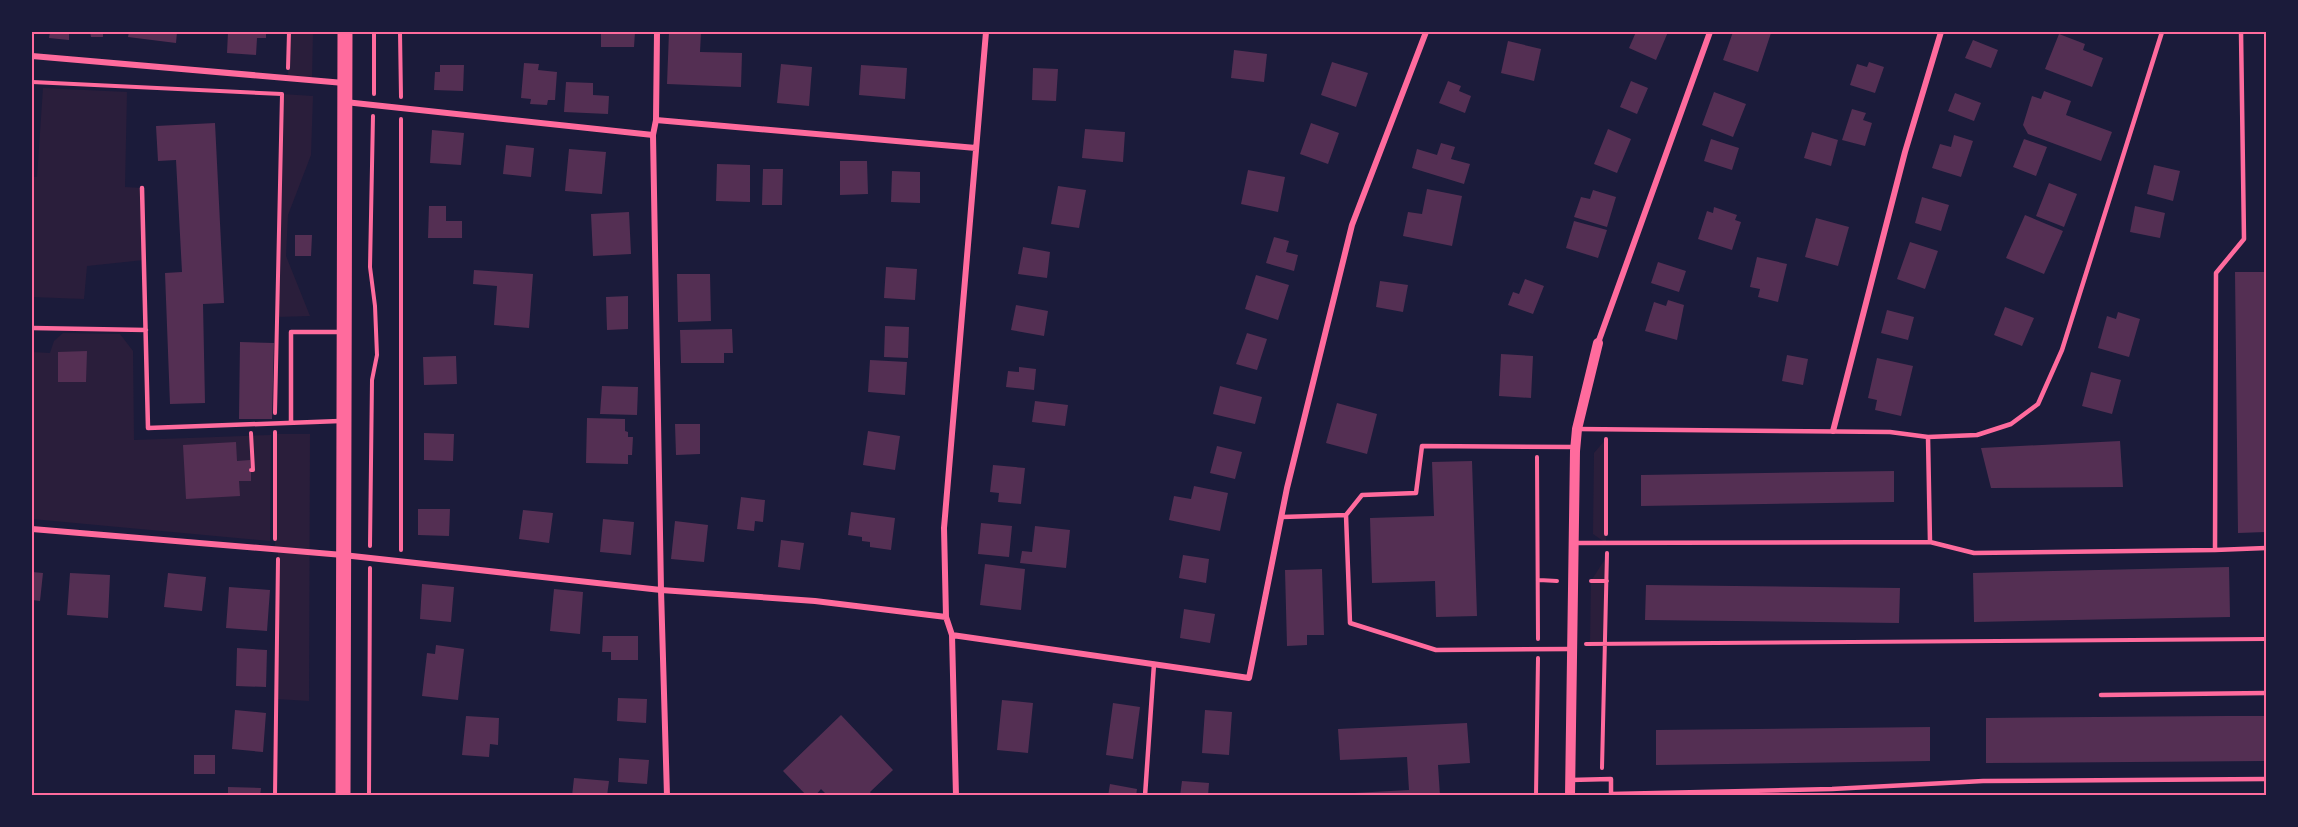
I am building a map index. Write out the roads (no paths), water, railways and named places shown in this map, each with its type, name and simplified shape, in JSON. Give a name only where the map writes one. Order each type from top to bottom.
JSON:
[{"type":"main road","points":[[343,795],[345,32]]},
{"type":"street","points":[[657,32],[656,120],[653,135],[661,590],[668,795]]},
{"type":"street","points":[[956,795],[952,635],[946,617],[944,528],[986,32]]},
{"type":"street","points":[[952,635],[1249,678],[1282,517],[1352,225],[1426,32]]},
{"type":"street","points":[[1570,795],[1573,543],[1577,429],[1598,343],[1710,32]]},
{"type":"street","points":[[1833,431],[1905,152],[1941,32]]},
{"type":"street","points":[[32,56],[345,83]]},
{"type":"street","points":[[344,102],[653,135]]},
{"type":"street","points":[[656,120],[976,148]]},
{"type":"street","points":[[32,529],[343,555],[661,590],[815,601],[946,617]]},
{"type":"lane","points":[[1577,429],[1890,432],[1928,437],[1977,435],[2011,424],[2038,404],[2062,350],[2162,32]]},
{"type":"lane","points":[[2215,550],[2216,273],[2244,239],[2241,32]]},
{"type":"lane","points":[[142,188],[148,428],[343,421]]},
{"type":"lane","points":[[32,328],[146,330]]},
{"type":"lane","points":[[291,422],[291,332],[344,332]]},
{"type":"lane","points":[[1928,437],[1930,542]]},
{"type":"lane","points":[[1573,647],[1436,650],[1350,623],[1346,515],[1362,495],[1416,493],[1422,446],[1575,447]]},
{"type":"lane","points":[[1282,517],[1346,515]]},
{"type":"lane","points":[[1573,543],[1930,542],[1974,553],[2266,548]]},
{"type":"lane","points":[[1145,795],[1154,664]]},
{"type":"lane","points":[[2101,695],[2266,693]]},
{"type":"lane","points":[[1570,780],[1611,779],[1611,795],[1832,789],[1983,781],[2266,779]]},
{"type":"lane","points":[[1832,789],[1832,795]]}]
